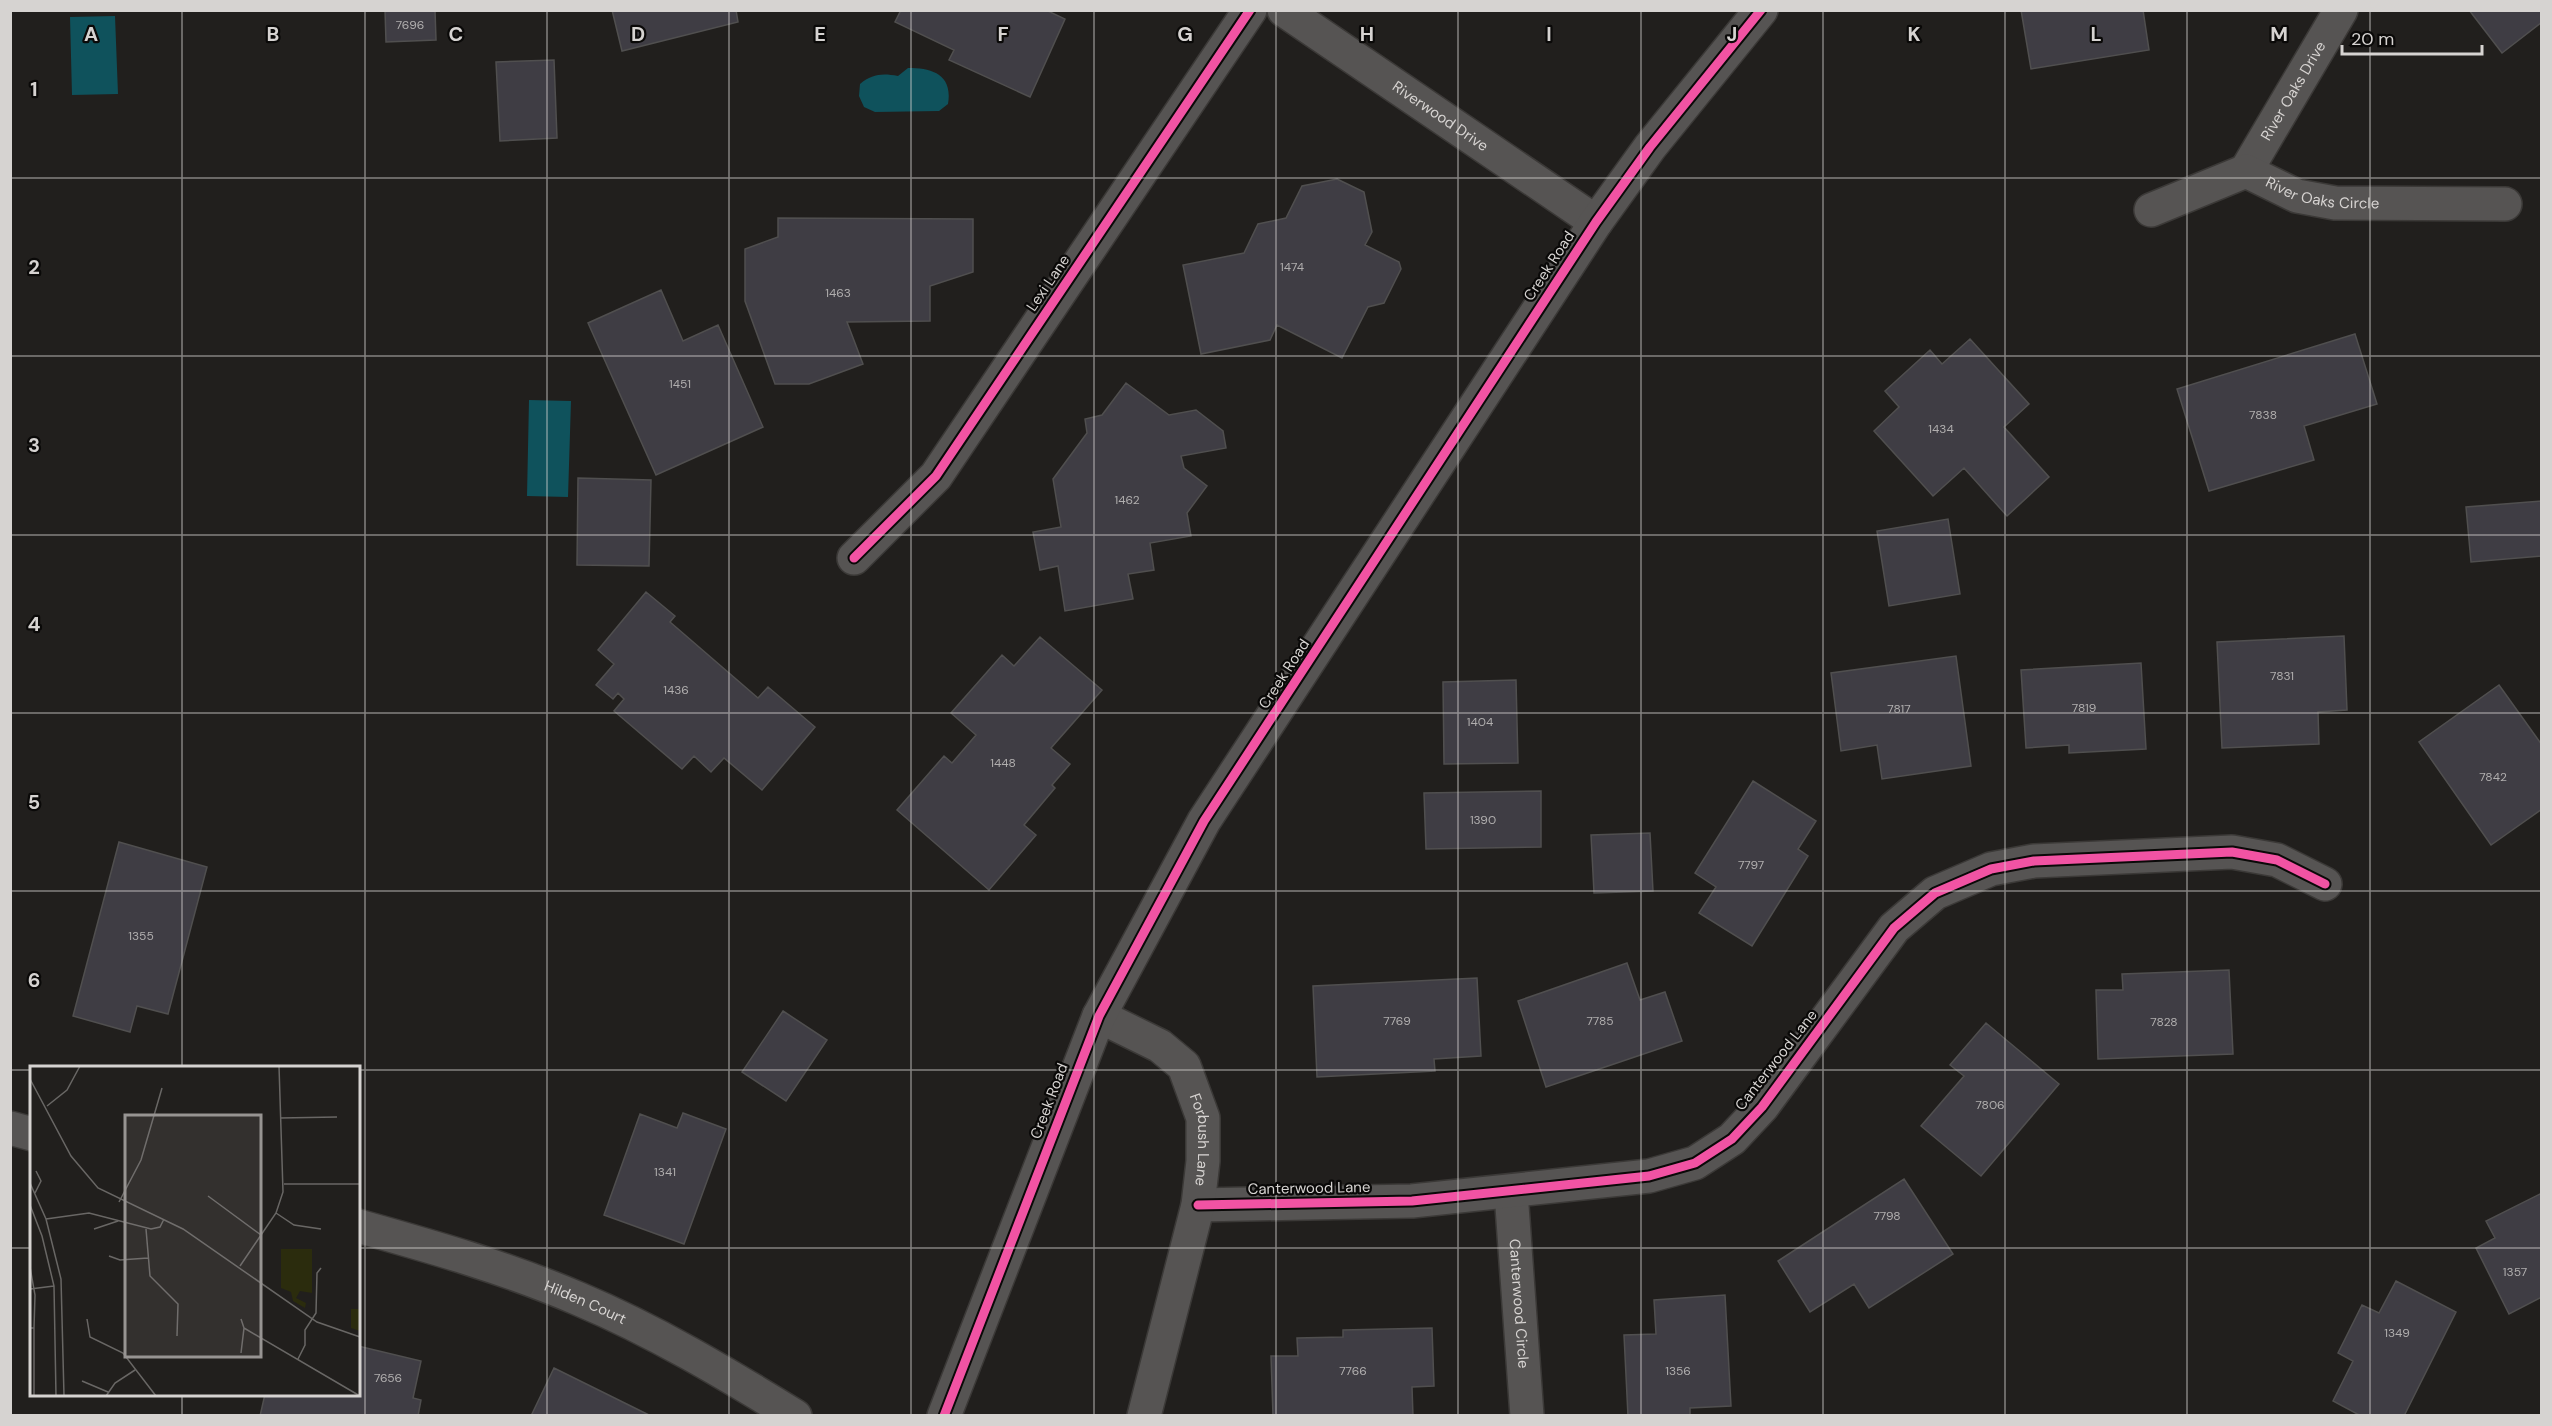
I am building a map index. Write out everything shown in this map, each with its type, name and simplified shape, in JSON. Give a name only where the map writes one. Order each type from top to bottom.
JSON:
[{"type":"street","name":"Lexi Lane","points":[[854,558],[936,476],[1250,10]]},
{"type":"street","name":"Riverwood Drive","points":[[1284,10],[1596,222]]},
{"type":"street","name":"Creek Road","points":[[944,1416],[1099,1016],[1204,821],[1596,222],[1650,147],[1761,10]]},
{"type":"street","name":"River Oaks Drive","points":[[2246,171],[2341,10]]},
{"type":"street","name":"River Oaks Circle","points":[[2151,210],[2246,171],[2297,196],[2335,203],[2505,204]]},
{"type":"street","name":"Canterwood Lane","points":[[1197,1205],[1412,1201],[1649,1176],[1695,1163],[1732,1139],[1762,1107],[1894,928],[1935,893],[1990,869],[2034,861],[2232,852],[2277,860],[2325,884]]},
{"type":"street","name":"Forbush Lane","points":[[1099,1016],[1160,1046],[1184,1066],[1203,1118],[1203,1161],[1197,1205],[1144,1416]]},
{"type":"street","points":[[10,1128],[30,1133]]},
{"type":"street","name":"Canterwood Circle","points":[[1511,1192],[1527,1416]]},
{"type":"street","name":"Hilden Court","points":[[360,1227],[472,1258],[580,1299],[701,1358],[795,1416]]},
{"type":"water","points":[[115,16],[118,94],[72,95],[70,17]]},
{"type":"water","points":[[908,68],[933,71],[944,79],[949,94],[948,104],[939,111],[875,112],[864,107],[859,96],[860,84],[878,75],[898,76]]},
{"type":"water","points":[[529,400],[571,401],[568,497],[527,496]]},
{"type":"building","points":[[385,10],[435,10],[436,40],[386,42]]},
{"type":"building","points":[[612,10],[736,10],[738,22],[622,51]]},
{"type":"building","points":[[901,10],[1046,10],[1065,19],[1030,97],[949,60],[954,50],[895,22]]},
{"type":"building","points":[[2021,10],[2143,10],[2149,50],[2031,69]]},
{"type":"building","points":[[2469,10],[2542,10],[2542,22],[2502,53]]},
{"type":"building","points":[[554,60],[557,138],[500,141],[496,62]]},
{"type":"building","points":[[1337,179],[1364,192],[1372,232],[1365,245],[1399,262],[1401,269],[1384,303],[1368,307],[1342,358],[1277,325],[1270,340],[1201,354],[1183,265],[1244,253],[1258,224],[1286,218],[1302,186]]},
{"type":"building","points":[[778,218],[973,219],[973,272],[930,286],[930,321],[847,322],[863,364],[809,384],[775,384],[745,301],[745,249],[778,237]]},
{"type":"building","points":[[661,290],[683,341],[718,325],[763,427],[656,475],[588,323]]},
{"type":"building","points":[[2355,334],[2377,404],[2304,426],[2314,460],[2209,491],[2177,389]]},
{"type":"building","points":[[1970,339],[2029,404],[2004,427],[2049,477],[2007,516],[1964,468],[1933,496],[1874,431],[1899,407],[1885,391],[1930,350],[1942,364]]},
{"type":"building","points":[[1126,383],[1169,415],[1196,410],[1223,431],[1226,448],[1181,456],[1184,468],[1207,486],[1187,513],[1191,536],[1150,543],[1154,570],[1128,574],[1133,599],[1065,611],[1058,566],[1040,570],[1033,532],[1061,527],[1053,479],[1087,433],[1085,419],[1102,415]]},
{"type":"building","points":[[578,478],[651,480],[649,566],[577,565]]},
{"type":"building","points":[[2542,501],[2542,556],[2471,562],[2466,507]]},
{"type":"building","points":[[1948,519],[1960,594],[1889,606],[1877,531]]},
{"type":"building","points":[[646,592],[675,616],[670,622],[758,698],[768,687],[815,727],[762,790],[724,758],[711,772],[694,756],[682,769],[614,711],[624,699],[618,693],[613,699],[596,685],[614,664],[598,650]]},
{"type":"building","points":[[2344,636],[2347,710],[2318,712],[2319,744],[2222,748],[2217,642]]},
{"type":"building","points":[[1040,637],[1102,690],[1051,748],[1070,764],[1052,785],[1055,788],[1024,825],[1036,835],[989,890],[897,810],[944,756],[952,763],[976,735],[951,713],[1002,655],[1014,666]]},
{"type":"building","points":[[1956,656],[1971,766],[1882,779],[1877,745],[1841,751],[1831,673]]},
{"type":"building","points":[[2141,663],[2146,749],[2069,753],[2069,745],[2026,748],[2021,670]]},
{"type":"building","points":[[1516,680],[1518,763],[1444,764],[1443,682]]},
{"type":"building","points":[[2499,685],[2542,745],[2542,809],[2491,845],[2419,742]]},
{"type":"building","points":[[1753,781],[1816,821],[1798,849],[1808,856],[1752,946],[1699,913],[1716,887],[1695,873]]},
{"type":"building","points":[[1541,791],[1541,847],[1426,849],[1424,793]]},
{"type":"building","points":[[1650,833],[1653,891],[1594,893],[1591,835]]},
{"type":"building","points":[[119,842],[207,867],[168,1014],[137,1006],[130,1032],[73,1016]]},
{"type":"building","points":[[1627,963],[1640,1000],[1665,992],[1682,1041],[1546,1087],[1518,1001]]},
{"type":"building","points":[[2229,970],[2233,1054],[2098,1059],[2096,990],[2123,990],[2122,974]]},
{"type":"building","points":[[1477,978],[1481,1056],[1434,1059],[1435,1071],[1317,1077],[1313,986]]},
{"type":"building","points":[[783,1011],[827,1040],[786,1101],[742,1072]]},
{"type":"building","points":[[1986,1023],[2059,1084],[1981,1176],[1921,1126],[1964,1076],[1950,1065]]},
{"type":"building","points":[[683,1113],[726,1129],[684,1244],[604,1215],[640,1114],[677,1128]]},
{"type":"building","points":[[1904,1179],[1953,1254],[1869,1308],[1854,1284],[1810,1312],[1778,1261]]},
{"type":"building","points":[[2542,1193],[2542,1297],[2509,1314],[2476,1248],[2495,1238],[2486,1221]]},
{"type":"building","points":[[2396,1281],[2456,1312],[2404,1416],[2361,1416],[2333,1401],[2353,1361],[2338,1353],[2362,1305],[2379,1313]]},
{"type":"building","points":[[1725,1295],[1731,1406],[1690,1408],[1690,1416],[1628,1416],[1624,1335],[1656,1334],[1654,1300]]},
{"type":"building","points":[[1432,1328],[1434,1386],[1412,1387],[1413,1416],[1273,1416],[1271,1356],[1298,1356],[1297,1338],[1343,1337],[1343,1330]]},
{"type":"building","points":[[360,1346],[421,1361],[413,1398],[421,1400],[418,1416],[260,1416],[265,1396],[360,1396]]},
{"type":"building","points":[[554,1368],[651,1416],[531,1416]]},
{"type":"cycle path","points":[[854,558],[936,476],[1250,10]]},
{"type":"cycle path","points":[[944,1416],[1099,1016],[1204,821],[1596,222],[1650,147],[1761,10]]},
{"type":"cycle path","points":[[1198,1205],[1412,1201],[1649,1176],[1695,1163],[1732,1139],[1762,1107],[1894,928],[1935,893],[1991,869],[2034,861],[2232,852],[2277,860],[2325,884]]}]
